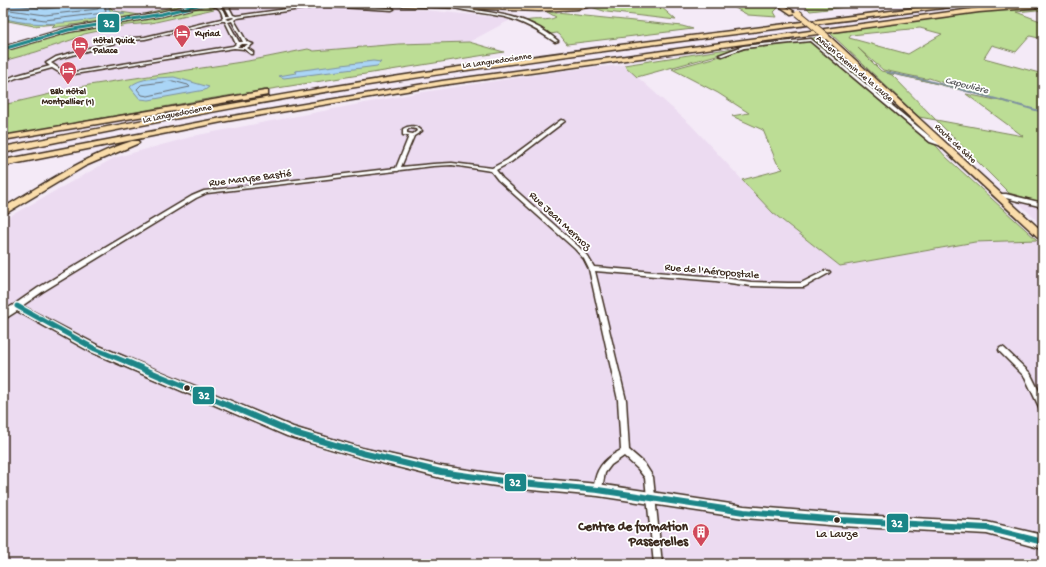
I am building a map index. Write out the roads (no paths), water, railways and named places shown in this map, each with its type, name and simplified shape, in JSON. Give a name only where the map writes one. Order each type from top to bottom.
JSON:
[{"type":"highway","points":[[3,138],[203,103],[519,56],[931,3]]},
{"type":"highway","name":"La Languedocienne","points":[[3,150],[222,108],[441,72],[967,3]]},
{"type":"highway","name":"La Languedocienne","points":[[3,156],[223,113],[431,78],[996,3]]},
{"type":"highway","points":[[3,163],[235,117],[467,79],[979,10],[1043,5]]},
{"type":"highway","points":[[3,212],[78,166],[99,155],[129,145],[248,119],[467,79]]},
{"type":"highway","points":[[3,143],[182,109],[309,87]]},
{"type":"main road","points":[[3,48],[65,30],[161,13],[181,7],[187,3]]},
{"type":"main road","points":[[194,3],[203,4]]},
{"type":"main road","points":[[3,48],[68,30],[162,14],[213,3]]},
{"type":"main road","points":[[378,3],[556,9],[603,3]]},
{"type":"main road","name":"Route de Sète","points":[[778,3],[796,13],[855,64],[1043,237]]},
{"type":"main road","name":"Route de Sète","points":[[793,7],[796,13]]},
{"type":"street","points":[[213,3],[221,8],[225,16],[224,20],[236,46]]},
{"type":"street","points":[[225,3],[245,42]]},
{"type":"street","points":[[245,48],[251,44],[245,42],[236,46],[66,74],[51,67],[48,63],[52,60],[127,39],[145,38],[234,18],[322,5],[392,9]]},
{"type":"street","points":[[452,6],[463,10],[507,16],[521,20],[556,41]]},
{"type":"street","name":"Ancien Chemin de la Lauze","points":[[721,55],[743,47],[811,40],[932,141],[944,145]]},
{"type":"street","points":[[236,46],[245,48],[252,53]]},
{"type":"street","points":[[3,83],[51,67]]},
{"type":"street","points":[[493,170],[509,161],[564,120]]},
{"type":"street","points":[[398,170],[412,135]]},
{"type":"street","name":"Rue Maryse Bastié","points":[[17,306],[40,290],[194,197],[206,192],[452,164],[493,170]]},
{"type":"street","name":"Rue Jean Mermoz","points":[[493,170],[500,179],[577,248],[586,258],[592,269],[622,400],[625,452]]},
{"type":"street","points":[[999,196],[1006,196],[1043,205]]},
{"type":"street","name":"Rue de l'Aéropostale","points":[[592,269],[716,279],[751,284],[788,286],[802,285],[827,272]]},
{"type":"street","points":[[3,316],[17,306],[95,349],[291,432],[362,453],[441,472],[510,482],[598,490],[750,512],[841,520],[987,528],[1043,542]]},
{"type":"street","points":[[1002,350],[1028,375],[1043,407]]},
{"type":"street","points":[[598,490],[598,479],[603,468],[611,460],[625,452],[641,466],[649,477],[658,564]]},
{"type":"water","points":[[3,3],[108,3],[110,11],[125,14],[64,23],[49,24],[18,22],[3,18]]},
{"type":"water","points":[[373,61],[381,62],[377,66],[284,78],[279,76],[296,73],[295,71]]},
{"type":"water","points":[[174,77],[209,87],[205,90],[149,100],[140,99],[130,87],[139,81]]},
{"type":"waterway","name":"Capoulière","points":[[886,72],[964,90]]},
{"type":"waterway","name":"Capoulière","points":[[960,89],[1043,112]]},
{"type":"place","name":"Kyriad","points":[[182,48]]},
{"type":"place","name":"Hôtel Quick Palace","points":[[80,60]]},
{"type":"place","name":"B&b Hôtel Montpellier (1)","points":[[68,85]]},
{"type":"place","name":"La Lauze","points":[[837,520]]},
{"type":"place","name":"Centre de formation Passerelles","points":[[701,547]]}]
